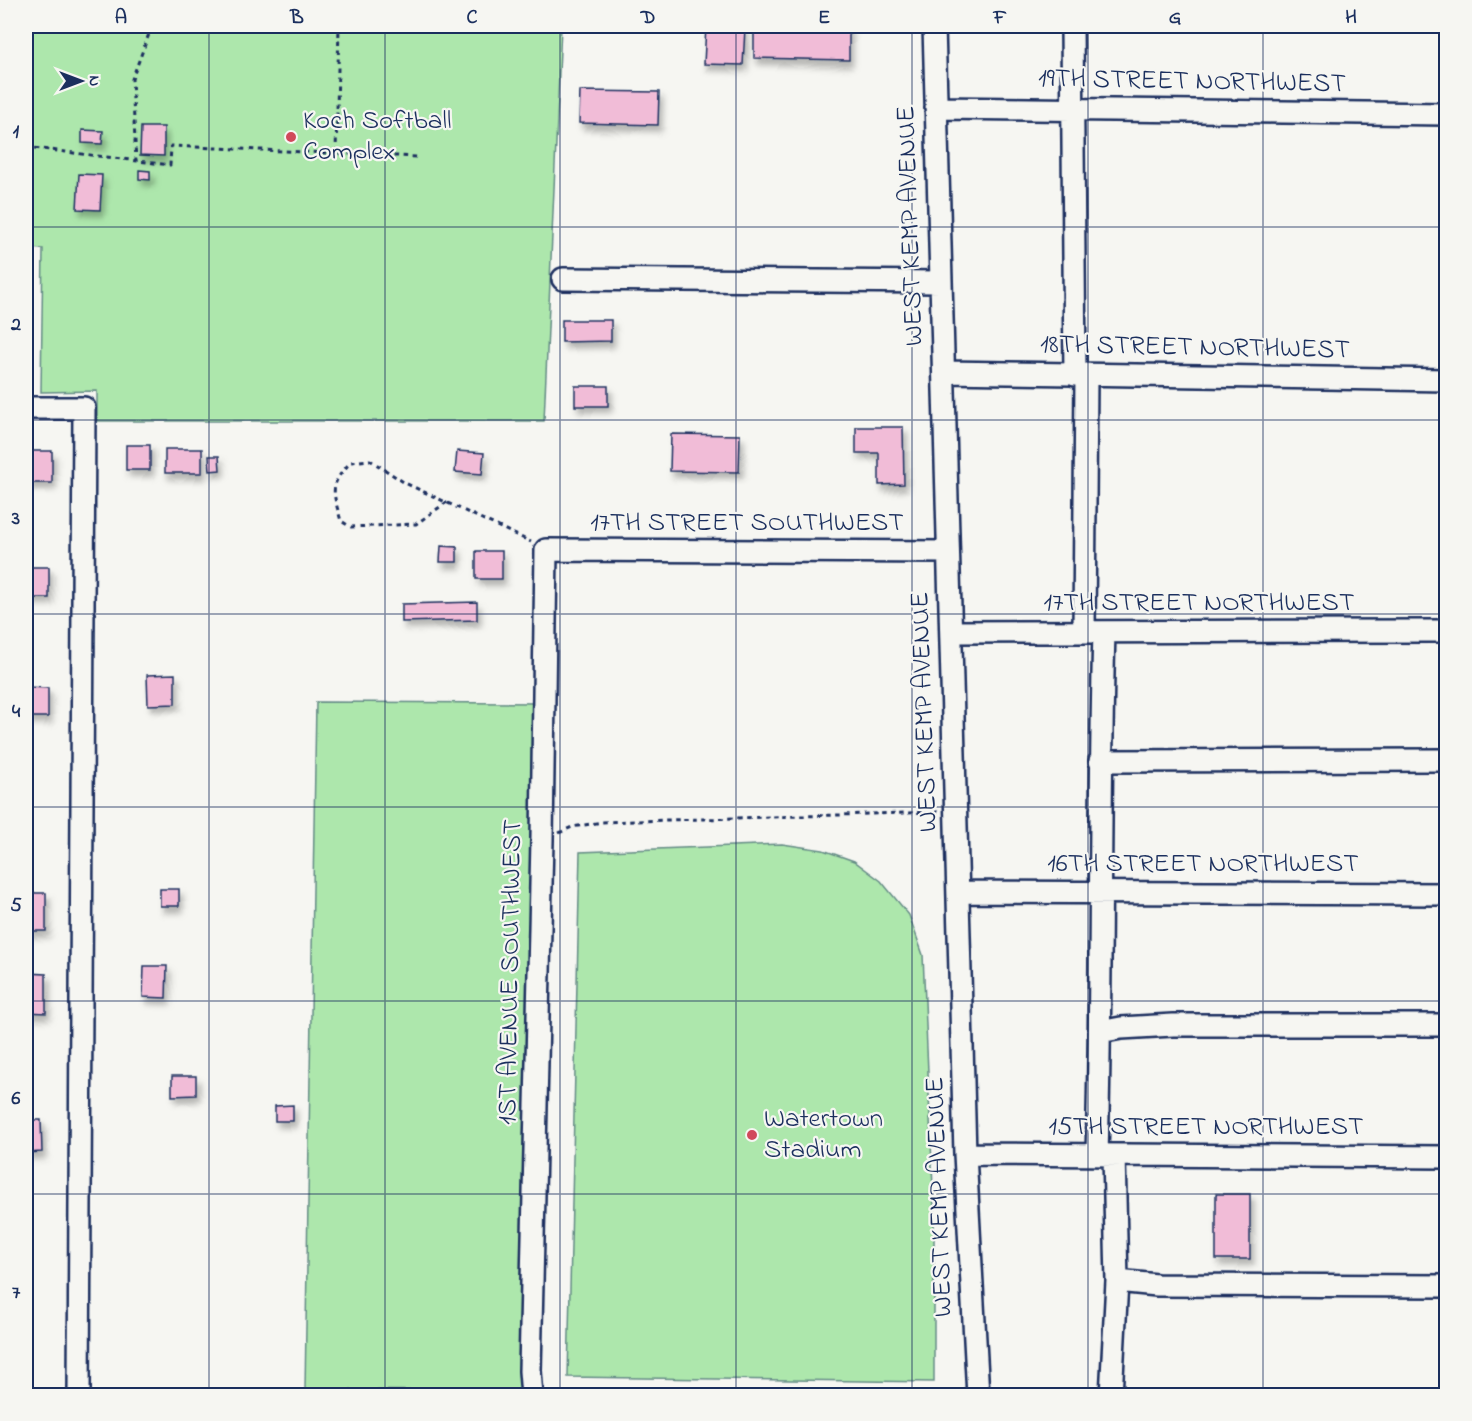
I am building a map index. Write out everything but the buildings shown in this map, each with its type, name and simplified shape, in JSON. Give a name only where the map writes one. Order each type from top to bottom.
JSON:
[{"type":"street","name":"WEST KEMP AVENUE","points":[[934,26],[960,892],[965,1154],[978,1395]]},
{"type":"street","points":[[1072,26],[1081,375],[1100,761],[1100,1032],[1106,1155],[1117,1281],[1111,1395]]},
{"type":"street","name":"19TH STREET NORTHWEST","points":[[936,108],[1446,114]]},
{"type":"street","points":[[563,279],[941,282]]},
{"type":"street","name":"18TH STREET NORTHWEST","points":[[944,372],[1446,380]]},
{"type":"street","points":[[26,408],[84,408],[79,1395]]},
{"type":"street","name":"17TH STREET SOUTHWEST","points":[[546,550],[948,552]]},
{"type":"street","name":"1ST AVENUE SOUTHWEST","points":[[532,1395],[530,1371],[546,550]]},
{"type":"street","name":"17TH STREET NORTHWEST","points":[[952,632],[1446,631]]},
{"type":"street","points":[[1100,761],[1446,760]]},
{"type":"street","name":"16TH STREET NORTHWEST","points":[[960,892],[1446,894]]},
{"type":"street","points":[[1100,1032],[1121,1028],[1173,1026],[1446,1026]]},
{"type":"street","name":"15TH STREET NORTHWEST","points":[[965,1154],[1446,1157]]},
{"type":"street","points":[[1117,1281],[1157,1285],[1446,1286]]},
{"type":"path","points":[[136,162],[132,79],[152,26]]},
{"type":"path","points":[[336,153],[339,26]]},
{"type":"path","points":[[26,147],[170,165],[171,146],[418,157]]},
{"type":"path","points":[[447,502],[416,524],[351,527],[341,521],[334,497],[336,477],[351,462],[370,460],[405,483],[447,502],[546,550]]},
{"type":"path","points":[[542,840],[572,827],[602,822],[957,811]]},
{"type":"green space","name":"Koch Softball Complex","points":[[26,26],[561,26],[544,421],[97,421],[97,391],[41,392],[43,249],[26,248]]},
{"type":"green space","points":[[316,702],[534,703],[523,1391],[305,1390]]},
{"type":"green space","name":"Watertown Stadium","points":[[782,844],[823,850],[854,861],[881,881],[909,915],[923,955],[934,1212],[934,1382],[568,1377],[580,852]]},
{"type":"place","name":"Koch Softball Complex","points":[[291,137]]},
{"type":"place","name":"Watertown Stadium","points":[[752,1135]]}]
